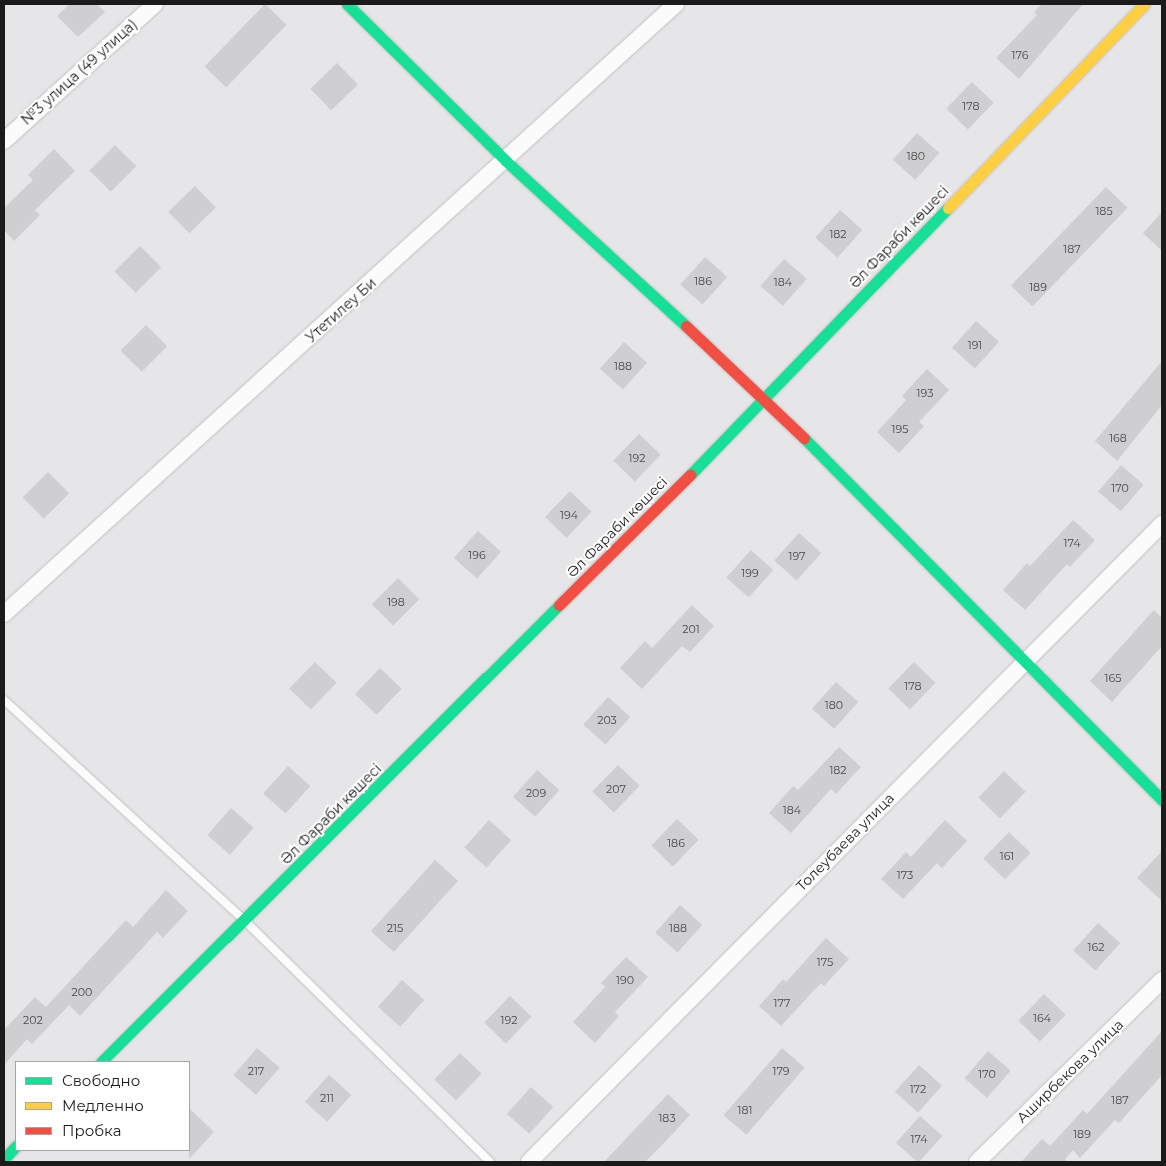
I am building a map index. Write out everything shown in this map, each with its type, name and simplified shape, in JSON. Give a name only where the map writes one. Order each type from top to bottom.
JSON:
[{"type":"street","name":"№3 улица (49 улица)","points":[[4,141],[155,4]]},
{"type":"street","points":[[347,4],[506,161],[766,398],[1023,662],[1162,800]]},
{"type":"street","name":"Утетилеу Би","points":[[4,614],[506,161],[676,4]]},
{"type":"street","name":"Әл Фараби көшесі","points":[[102,1061],[766,398],[1144,4]]},
{"type":"street","name":"Толеубаева улица","points":[[529,1162],[1162,524]]},
{"type":"street","name":"Аширбекова улица","points":[[977,1162],[1162,980]]},
{"type":"street","points":[[4,1159],[15,1147]]},
{"type":"lane","points":[[4,700],[244,920],[490,1162]]},
{"type":"building","points":[[70,4],[97,4],[105,12],[78,37],[57,16]]},
{"type":"building","points":[[265,4],[287,25],[226,87],[205,67]]},
{"type":"building","points":[[1042,4],[1083,4],[1019,79],[996,58],[1037,15],[1034,12]]},
{"type":"building","points":[[337,63],[358,85],[331,110],[310,89]]},
{"type":"building","points":[[972,82],[994,103],[968,129],[946,109]]},
{"type":"building","points":[[917,133],[939,153],[915,180],[893,160]]},
{"type":"building","points":[[115,145],[136,166],[111,192],[90,170]]},
{"type":"building","points":[[54,149],[75,171],[35,210],[40,215],[14,241],[4,230],[4,208],[33,180],[28,175]]},
{"type":"building","points":[[195,186],[216,208],[189,233],[168,212]]},
{"type":"building","points":[[1106,187],[1128,208],[1032,306],[1011,286]]},
{"type":"building","points":[[840,210],[862,230],[838,258],[815,237]]},
{"type":"building","points":[[1162,212],[1162,251],[1143,233]]},
{"type":"building","points":[[140,246],[161,267],[136,293],[115,271]]},
{"type":"building","points":[[705,257],[727,277],[703,305],[680,284]]},
{"type":"building","points":[[784,259],[807,279],[783,306],[760,286]]},
{"type":"building","points":[[976,321],[999,342],[975,368],[952,348]]},
{"type":"building","points":[[146,325],[167,346],[142,372],[121,350]]},
{"type":"building","points":[[624,342],[647,363],[623,389],[600,369]]},
{"type":"building","points":[[1162,361],[1162,405],[1117,461],[1095,441]]},
{"type":"building","points":[[927,369],[949,390],[919,422],[924,426],[899,453],[877,432],[906,400],[902,396]]},
{"type":"building","points":[[639,434],[661,455],[635,481],[613,461]]},
{"type":"building","points":[[1121,465],[1144,485],[1121,511],[1098,491]]},
{"type":"building","points":[[48,472],[69,493],[44,519],[23,497]]},
{"type":"building","points":[[570,491],[592,512],[567,538],[545,517]]},
{"type":"building","points":[[1073,520],[1095,540],[1070,567],[1067,564],[1025,610],[1003,590],[1027,563],[1030,566]]},
{"type":"building","points":[[478,531],[501,552],[477,578],[454,558]]},
{"type":"building","points":[[799,533],[821,553],[797,581],[774,560]]},
{"type":"building","points":[[751,550],[773,570],[749,598],[726,577]]},
{"type":"building","points":[[398,578],[419,599],[393,625],[372,604]]},
{"type":"building","points":[[692,605],[714,626],[690,652],[682,646],[642,689],[620,668],[645,641],[652,648]]},
{"type":"building","points":[[1154,610],[1162,618],[1162,646],[1112,702],[1090,681]]},
{"type":"building","points":[[315,662],[337,683],[311,709],[289,689]]},
{"type":"building","points":[[914,662],[936,683],[910,709],[888,689]]},
{"type":"building","points":[[380,668],[402,689],[377,715],[355,694]]},
{"type":"building","points":[[836,682],[858,702],[834,729],[812,709]]},
{"type":"building","points":[[608,697],[630,717],[606,745],[583,724]]},
{"type":"building","points":[[839,747],[861,767],[836,794],[831,789],[791,833],[769,813],[793,786],[798,790]]},
{"type":"building","points":[[618,765],[640,786],[614,812],[592,792]]},
{"type":"building","points":[[288,766],[310,786],[286,814],[263,793]]},
{"type":"building","points":[[537,770],[559,790],[535,817],[513,797]]},
{"type":"building","points":[[1004,771],[1026,792],[1000,818],[978,798]]},
{"type":"building","points":[[231,808],[254,828],[230,855],[207,835]]},
{"type":"building","points":[[677,819],[699,840],[673,866],[651,846]]},
{"type":"building","points":[[489,820],[511,840],[487,868],[464,847]]},
{"type":"building","points":[[945,820],[967,841],[942,868],[937,863],[903,899],[881,879],[906,852],[911,857]]},
{"type":"building","points":[[1009,832],[1031,853],[1005,879],[983,859]]},
{"type":"building","points":[[1162,851],[1162,901],[1137,878]]},
{"type":"building","points":[[435,860],[458,881],[394,952],[371,931]]},
{"type":"building","points":[[166,890],[188,911],[163,938],[157,932],[80,1016],[69,1005],[32,1044],[27,1039],[4,1065],[4,1030],[35,997],[46,1007],[126,920],[133,927]]},
{"type":"building","points":[[680,905],[702,925],[678,953],[655,932]]},
{"type":"building","points":[[1098,923],[1120,943],[1096,971],[1073,950]]},
{"type":"building","points":[[826,938],[849,959],[824,986],[821,983],[781,1026],[759,1006],[783,979],[786,982]]},
{"type":"building","points":[[626,957],[648,977],[615,1012],[619,1016],[595,1043],[573,1022],[605,987],[601,983]]},
{"type":"building","points":[[402,980],[424,1000],[400,1027],[378,1007]]},
{"type":"building","points":[[1044,994],[1066,1015],[1040,1041],[1018,1021]]},
{"type":"building","points":[[510,996],[532,1017],[506,1043],[484,1023]]},
{"type":"building","points":[[1162,1031],[1162,1075],[1119,1123],[1115,1120],[1080,1158],[1073,1150],[1065,1159],[1068,1162],[1021,1162],[1042,1139],[1050,1146],[1083,1110],[1087,1114]]},
{"type":"building","points":[[257,1048],[280,1068],[256,1095],[233,1075]]},
{"type":"building","points":[[782,1048],[805,1068],[746,1135],[724,1115]]},
{"type":"building","points":[[988,1051],[1011,1071],[987,1098],[964,1078]]},
{"type":"building","points":[[460,1053],[482,1074],[456,1100],[434,1080]]},
{"type":"building","points":[[919,1065],[942,1086],[918,1112],[895,1092]]},
{"type":"building","points":[[329,1075],[351,1095],[327,1122],[305,1102]]},
{"type":"building","points":[[531,1087],[553,1107],[529,1134],[507,1114]]},
{"type":"building","points":[[668,1094],[690,1115],[665,1142],[645,1162],[604,1162]]},
{"type":"building","points":[[190,1109],[214,1132],[189,1159],[190,1151]]},
{"type":"building","points":[[920,1116],[942,1136],[919,1162],[896,1143]]},
{"type":"traffic: fast","points":[[347,4],[506,161],[686,326]]},
{"type":"traffic: fast","points":[[690,475],[948,208]]},
{"type":"traffic: fast","points":[[804,438],[1162,800]]},
{"type":"traffic: fast","points":[[102,1061],[559,605]]},
{"type":"traffic: fast","points":[[4,1159],[15,1147]]},
{"type":"traffic: slow","points":[[948,208],[1144,4]]},
{"type":"traffic: jam","points":[[686,326],[804,438]]},
{"type":"traffic: jam","points":[[559,605],[690,475]]}]
